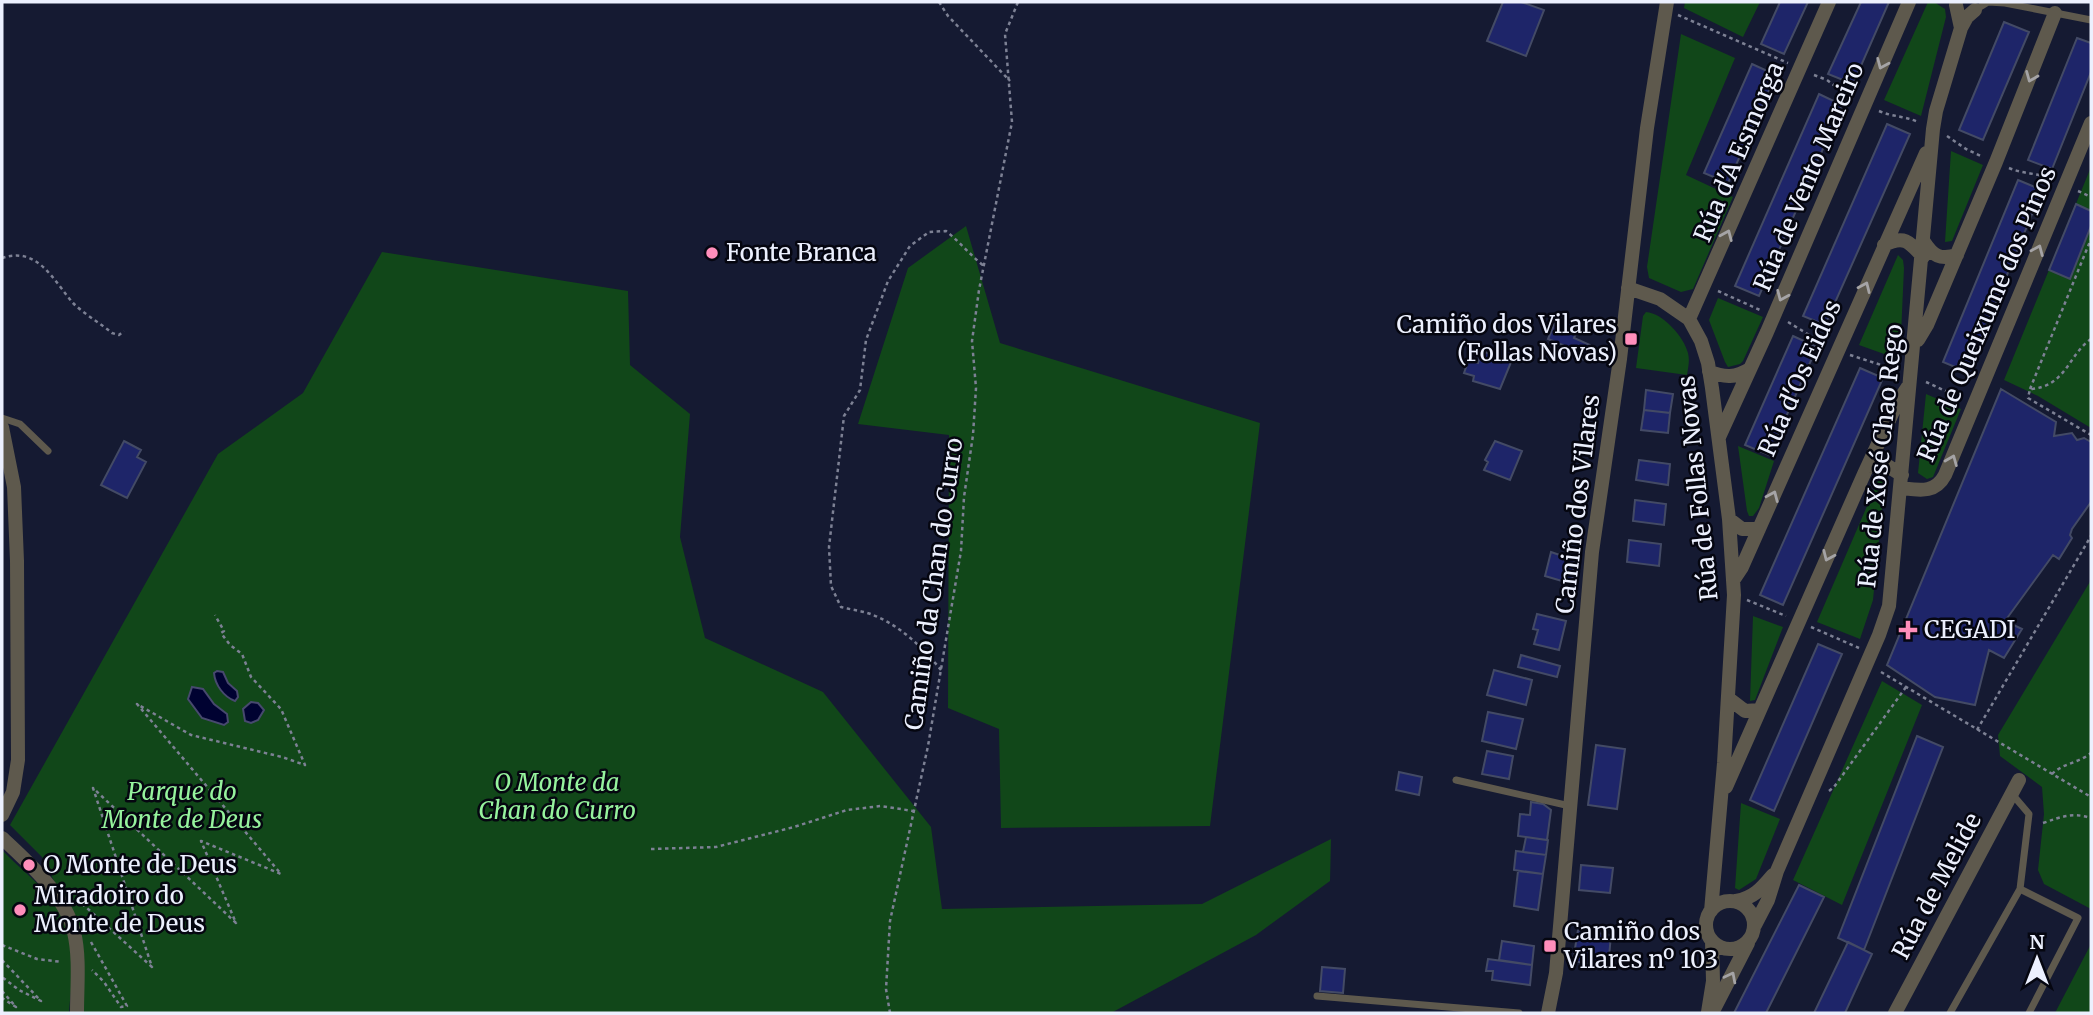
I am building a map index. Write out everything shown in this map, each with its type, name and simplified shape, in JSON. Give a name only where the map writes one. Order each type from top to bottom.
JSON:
[{"type":"street","name":"Rúa d'A Esmorga","points":[[1689,319],[1829,2]]},
{"type":"street","name":"Rúa de Vento Mareiro","points":[[1718,439],[1909,2]]},
{"type":"street","name":"Rúa de Xosé Chao Rego","points":[[1954,3],[1960,15],[1961,28]]},
{"type":"street","name":"Camiño dos Vilares","points":[[1548,1013],[1556,973],[1592,552],[1647,128],[1666,6]]},
{"type":"street","name":"Rúa de Xosé Chao Rego","points":[[1755,925],[1768,900],[1777,871],[1887,613],[1901,481],[1916,382],[1914,346],[1931,144],[1936,111],[1961,28],[1975,10]]},
{"type":"street","points":[[1914,346],[1927,325],[1957,255],[2055,13]]},
{"type":"street","name":"Rúa de Queixume dos Pinos","points":[[1868,466],[1885,465],[1901,481],[1924,491],[1941,483],[2091,123]]},
{"type":"street","name":"Rúa d'Os Eidos","points":[[1734,579],[1742,567],[1931,144]]},
{"type":"street","points":[[1884,246],[1901,240],[1940,257],[1957,255]]},
{"type":"street","points":[[1628,288],[1660,299],[1689,319]]},
{"type":"street","name":"Rúa de Follas Novas","points":[[1689,319],[1701,341],[1709,372],[1729,519],[1734,579],[1728,698],[1711,911]]},
{"type":"street","points":[[1709,372],[1733,377],[1750,369]]},
{"type":"street","points":[[1721,799],[1896,405],[1916,382]]},
{"type":"street","points":[[2,427],[14,487],[18,760],[13,792],[2,815]]},
{"type":"street","points":[[1729,519],[1742,529],[1759,529]]},
{"type":"street","points":[[1728,698],[1745,711],[1760,710]]},
{"type":"street","name":"Rúa de Melide","points":[[1895,1013],[2019,780]]},
{"type":"street","points":[[2,838],[43,880],[65,908],[74,931],[77,1013]]},
{"type":"street","name":"Rúa de Follas Novas","points":[[1717,851],[1723,891],[1733,901]]},
{"type":"street","name":"Rúa de Xosé Chao Rego","points":[[1733,901],[1747,899],[1758,892],[1777,871]]},
{"type":"street","points":[[1733,901],[1750,910],[1755,925],[1710,1013],[1713,981],[1712,941],[1706,926],[1711,911],[1723,902],[1733,901]]},
{"type":"street","points":[[1712,941],[1730,950],[1749,941]]},
{"type":"lane","points":[[1954,3],[1961,9],[1975,10],[1989,2],[2091,20]]},
{"type":"lane","points":[[2,418],[20,424],[48,451]]},
{"type":"lane","points":[[1456,780],[1570,806]]},
{"type":"lane","points":[[1950,1013],[2020,889],[2029,814],[2012,794]]},
{"type":"lane","points":[[2020,889],[2078,918],[2029,1013]]},
{"type":"lane","points":[[1317,996],[1519,1013]]},
{"type":"path","points":[[939,2],[948,16],[1010,81]]},
{"type":"path","name":"Camiño da Chan do Curro","points":[[890,1013],[886,989],[890,921],[928,746],[961,551],[976,388],[972,341],[1012,122],[1005,34],[1018,2]]},
{"type":"path","points":[[1666,6],[1779,59]]},
{"type":"path","points":[[1816,76],[1827,80],[1847,97]]},
{"type":"path","points":[[1881,111],[1894,118],[1905,117],[1921,124]]},
{"type":"path","points":[[1945,134],[1966,149],[1989,159]]},
{"type":"path","points":[[2010,168],[2023,174],[2043,175]]},
{"type":"path","points":[[2081,193],[2091,197]]},
{"type":"path","points":[[941,670],[924,649],[899,630],[873,615],[841,607],[831,586],[829,547],[839,446],[844,415],[860,390],[866,340],[888,281],[910,247],[929,232],[946,231],[984,266]]},
{"type":"path","points":[[2091,239],[2028,398],[2091,435]]},
{"type":"path","points":[[2,258],[20,256],[35,259],[74,304],[112,333],[119,335],[124,331]]},
{"type":"path","points":[[1720,292],[1754,306]]},
{"type":"path","points":[[1786,321],[1820,342]]},
{"type":"path","points":[[2030,389],[2043,388],[2066,371],[2083,345],[2091,339]]},
{"type":"path","points":[[1853,356],[1900,371]]},
{"type":"path","points":[[1916,382],[1953,395]]},
{"type":"path","points":[[1977,730],[2091,536]]},
{"type":"path","points":[[1744,599],[1792,619]]},
{"type":"path","points":[[76,898],[152,967],[93,788],[236,923],[201,841],[282,874],[137,704],[191,735],[305,765],[282,709],[251,677],[242,654],[230,645],[221,632],[225,631],[215,615]]},
{"type":"path","points":[[1815,629],[1860,649]]},
{"type":"path","points":[[1879,671],[2091,797]]},
{"type":"path","points":[[1805,804],[1834,787],[1906,687]]},
{"type":"path","points":[[2052,774],[2060,767],[2085,759],[2091,753]]},
{"type":"path","points":[[651,849],[716,847],[847,810],[881,806],[913,811]]},
{"type":"path","points":[[2043,823],[2069,814],[2091,818]]},
{"type":"path","points":[[2,945],[37,959],[90,968],[104,982],[121,1007],[127,1006],[86,932]]},
{"type":"path","points":[[2,960],[41,1001],[19,990],[2,977]]},
{"type":"path","points":[[2,991],[16,1007],[2,998]]},
{"type":"green space","points":[[1685,2],[1760,2],[1743,37],[1684,8]]},
{"type":"green space","points":[[1928,2],[1934,2],[1945,9],[1946,17],[1921,116],[1884,100]]},
{"type":"green space","points":[[1681,34],[1735,58],[1686,175],[1733,197],[1693,289],[1681,292],[1649,278],[1647,267]]},
{"type":"green space","points":[[1951,151],[1983,165],[1952,241],[1945,242]]},
{"type":"green space","points":[[2091,167],[2091,428],[2038,396],[2004,380]]},
{"type":"green space","points":[[966,226],[1000,343],[1260,423],[1210,826],[1001,828],[999,729],[948,708],[949,435],[858,424],[908,268]]},
{"type":"green space","name":"O Monte da Chan do Curro","points":[[382,252],[628,291],[630,365],[690,414],[680,537],[705,638],[823,692],[931,827],[942,909],[1202,904],[1331,839],[1330,881],[1256,935],[1111,1013],[83,1013],[79,931],[42,857],[10,825],[218,454],[303,393]]},
{"type":"green space","points":[[1898,255],[1903,260],[1904,268],[1898,359],[1859,345]]},
{"type":"green space","points":[[1718,298],[1763,317],[1743,361],[1728,367],[1709,320]]},
{"type":"green space","points":[[1646,312],[1666,321],[1682,340],[1689,356],[1687,375],[1636,368],[1643,316]]},
{"type":"green space","points":[[1926,394],[1961,409],[1933,477],[1927,479],[1918,473]]},
{"type":"green space","points":[[1738,446],[1774,461],[1759,508],[1753,516],[1749,516],[1747,511]]},
{"type":"green space","points":[[1880,476],[1885,479],[1873,600],[1860,639],[1817,622]]},
{"type":"green space","points":[[2091,580],[2091,909],[2044,884],[2038,870],[2044,814],[2042,787],[2000,756],[1998,735]]},
{"type":"green space","points":[[1753,616],[1783,627],[1755,700],[1750,701]]},
{"type":"green space","points":[[1882,681],[1922,705],[1842,905],[1793,880]]},
{"type":"green space","points":[[1741,803],[1780,819],[1756,879],[1739,890],[1735,888]]},
{"type":"green space","points":[[2,850],[46,892],[66,919],[73,959],[69,1013],[2,1013]]},
{"type":"green space","points":[[2091,944],[2091,1013],[2055,1013]]},
{"type":"shaded area","points":[[223,672],[228,683],[237,691],[238,697],[235,701],[227,697],[218,686],[214,673]]},
{"type":"shaded area","points":[[192,687],[203,689],[214,704],[227,714],[228,722],[224,725],[202,718],[188,699]]},
{"type":"shaded area","points":[[251,702],[258,703],[264,710],[258,720],[251,723],[245,721],[243,709]]},
{"type":"building","points":[[1503,2],[1521,2],[1544,10],[1526,56],[1487,41]]},
{"type":"building","points":[[1780,2],[1808,2],[1784,54],[1761,44]]},
{"type":"building","points":[[1861,2],[1889,2],[1853,84],[1828,74]]},
{"type":"building","points":[[2004,22],[2029,32],[1983,140],[1959,130]]},
{"type":"building","points":[[2077,38],[2091,43],[2091,72],[2052,169],[2028,160]]},
{"type":"building","points":[[1752,64],[1776,75],[1728,183],[1704,173]]},
{"type":"building","points":[[1819,94],[1842,105],[1759,296],[1735,286]]},
{"type":"building","points":[[1887,124],[1910,134],[1825,325],[1803,316]]},
{"type":"building","points":[[2018,180],[2042,190],[1967,372],[1943,362]]},
{"type":"building","points":[[2076,204],[2091,211],[2091,226],[2070,279],[2049,270]]},
{"type":"building","points":[[1557,318],[1579,326],[1574,338],[1590,345],[1584,360],[1561,351],[1563,345],[1548,339]]},
{"type":"building","points":[[1793,336],[1817,347],[1769,455],[1745,445]]},
{"type":"building","points":[[1502,344],[1516,350],[1500,389],[1473,381],[1474,376],[1464,373],[1469,359],[1478,363],[1482,351],[1498,357]]},
{"type":"building","points":[[1860,368],[1883,378],[1783,605],[1760,595]]},
{"type":"building","points":[[2001,389],[2056,422],[2054,436],[2072,433],[2077,440],[2084,438],[2091,442],[2091,502],[2072,529],[2072,538],[2059,559],[2053,555],[2005,621],[2022,629],[2004,658],[1989,650],[1975,705],[1935,697],[1887,665]]},
{"type":"building","points":[[1646,390],[1673,394],[1670,413],[1644,410]]},
{"type":"building","points":[[1644,410],[1670,413],[1668,433],[1641,430]]},
{"type":"building","points":[[124,441],[141,450],[137,457],[146,462],[127,498],[101,485]]},
{"type":"building","points":[[1495,441],[1522,451],[1510,480],[1484,470],[1488,462],[1485,460]]},
{"type":"building","points":[[1639,460],[1670,464],[1668,485],[1636,480]]},
{"type":"building","points":[[1635,500],[1666,504],[1664,525],[1633,521]]},
{"type":"building","points":[[1629,540],[1661,544],[1659,566],[1627,562]]},
{"type":"building","points":[[1551,552],[1574,560],[1572,584],[1545,576]]},
{"type":"building","points":[[1537,614],[1566,621],[1559,650],[1534,644],[1538,630],[1533,629]]},
{"type":"building","points":[[1818,644],[1842,654],[1774,811],[1750,800]]},
{"type":"building","points":[[1521,655],[1560,666],[1557,677],[1518,667]]},
{"type":"building","points":[[1494,670],[1532,680],[1526,705],[1487,695]]},
{"type":"building","points":[[1488,712],[1523,719],[1516,749],[1482,741]]},
{"type":"building","points":[[1917,736],[1943,747],[1864,950],[1838,938]]},
{"type":"building","points":[[1596,745],[1625,749],[1617,809],[1588,805]]},
{"type":"building","points":[[1487,751],[1513,756],[1509,779],[1482,774]]},
{"type":"building","points":[[1399,772],[1422,777],[1419,795],[1396,790]]},
{"type":"building","points":[[1531,802],[1543,804],[1551,810],[1547,840],[1518,836],[1520,814],[1530,815]]},
{"type":"building","points":[[1526,837],[1548,840],[1546,855],[1523,852]]},
{"type":"building","points":[[1516,851],[1546,855],[1543,874],[1514,870]]},
{"type":"building","points":[[1581,865],[1613,868],[1610,893],[1579,890]]},
{"type":"building","points":[[1518,871],[1543,874],[1538,910],[1514,906]]},
{"type":"building","points":[[1799,885],[1824,897],[1766,1013],[1734,1013]]},
{"type":"building","points":[[1578,930],[1611,935],[1608,967],[1573,961]]},
{"type":"building","points":[[1502,941],[1534,946],[1532,965],[1499,960]]},
{"type":"building","points":[[1848,942],[1872,954],[1845,1013],[1814,1013]]},
{"type":"building","points":[[1488,959],[1532,965],[1530,985],[1492,980],[1493,971],[1486,971]]},
{"type":"building","points":[[1322,967],[1345,969],[1343,993],[1320,991]]},
{"type":"place","name":"Fonte Branca","points":[[712,253]]},
{"type":"place","name":"Camiño dos Vilares (Follas Novas)","points":[[1631,339]]},
{"type":"place","name":"CEGADI","points":[[1908,630]]},
{"type":"place","name":"O Monte de Deus","points":[[29,865]]},
{"type":"place","name":"Miradoiro do Monte de Deus","points":[[20,910]]},
{"type":"place","name":"Camiño dos Vilares nº 103","points":[[1550,946]]},
{"type":"park label","name":"Parque do Monte de Deus","points":[[182,806]]}]
